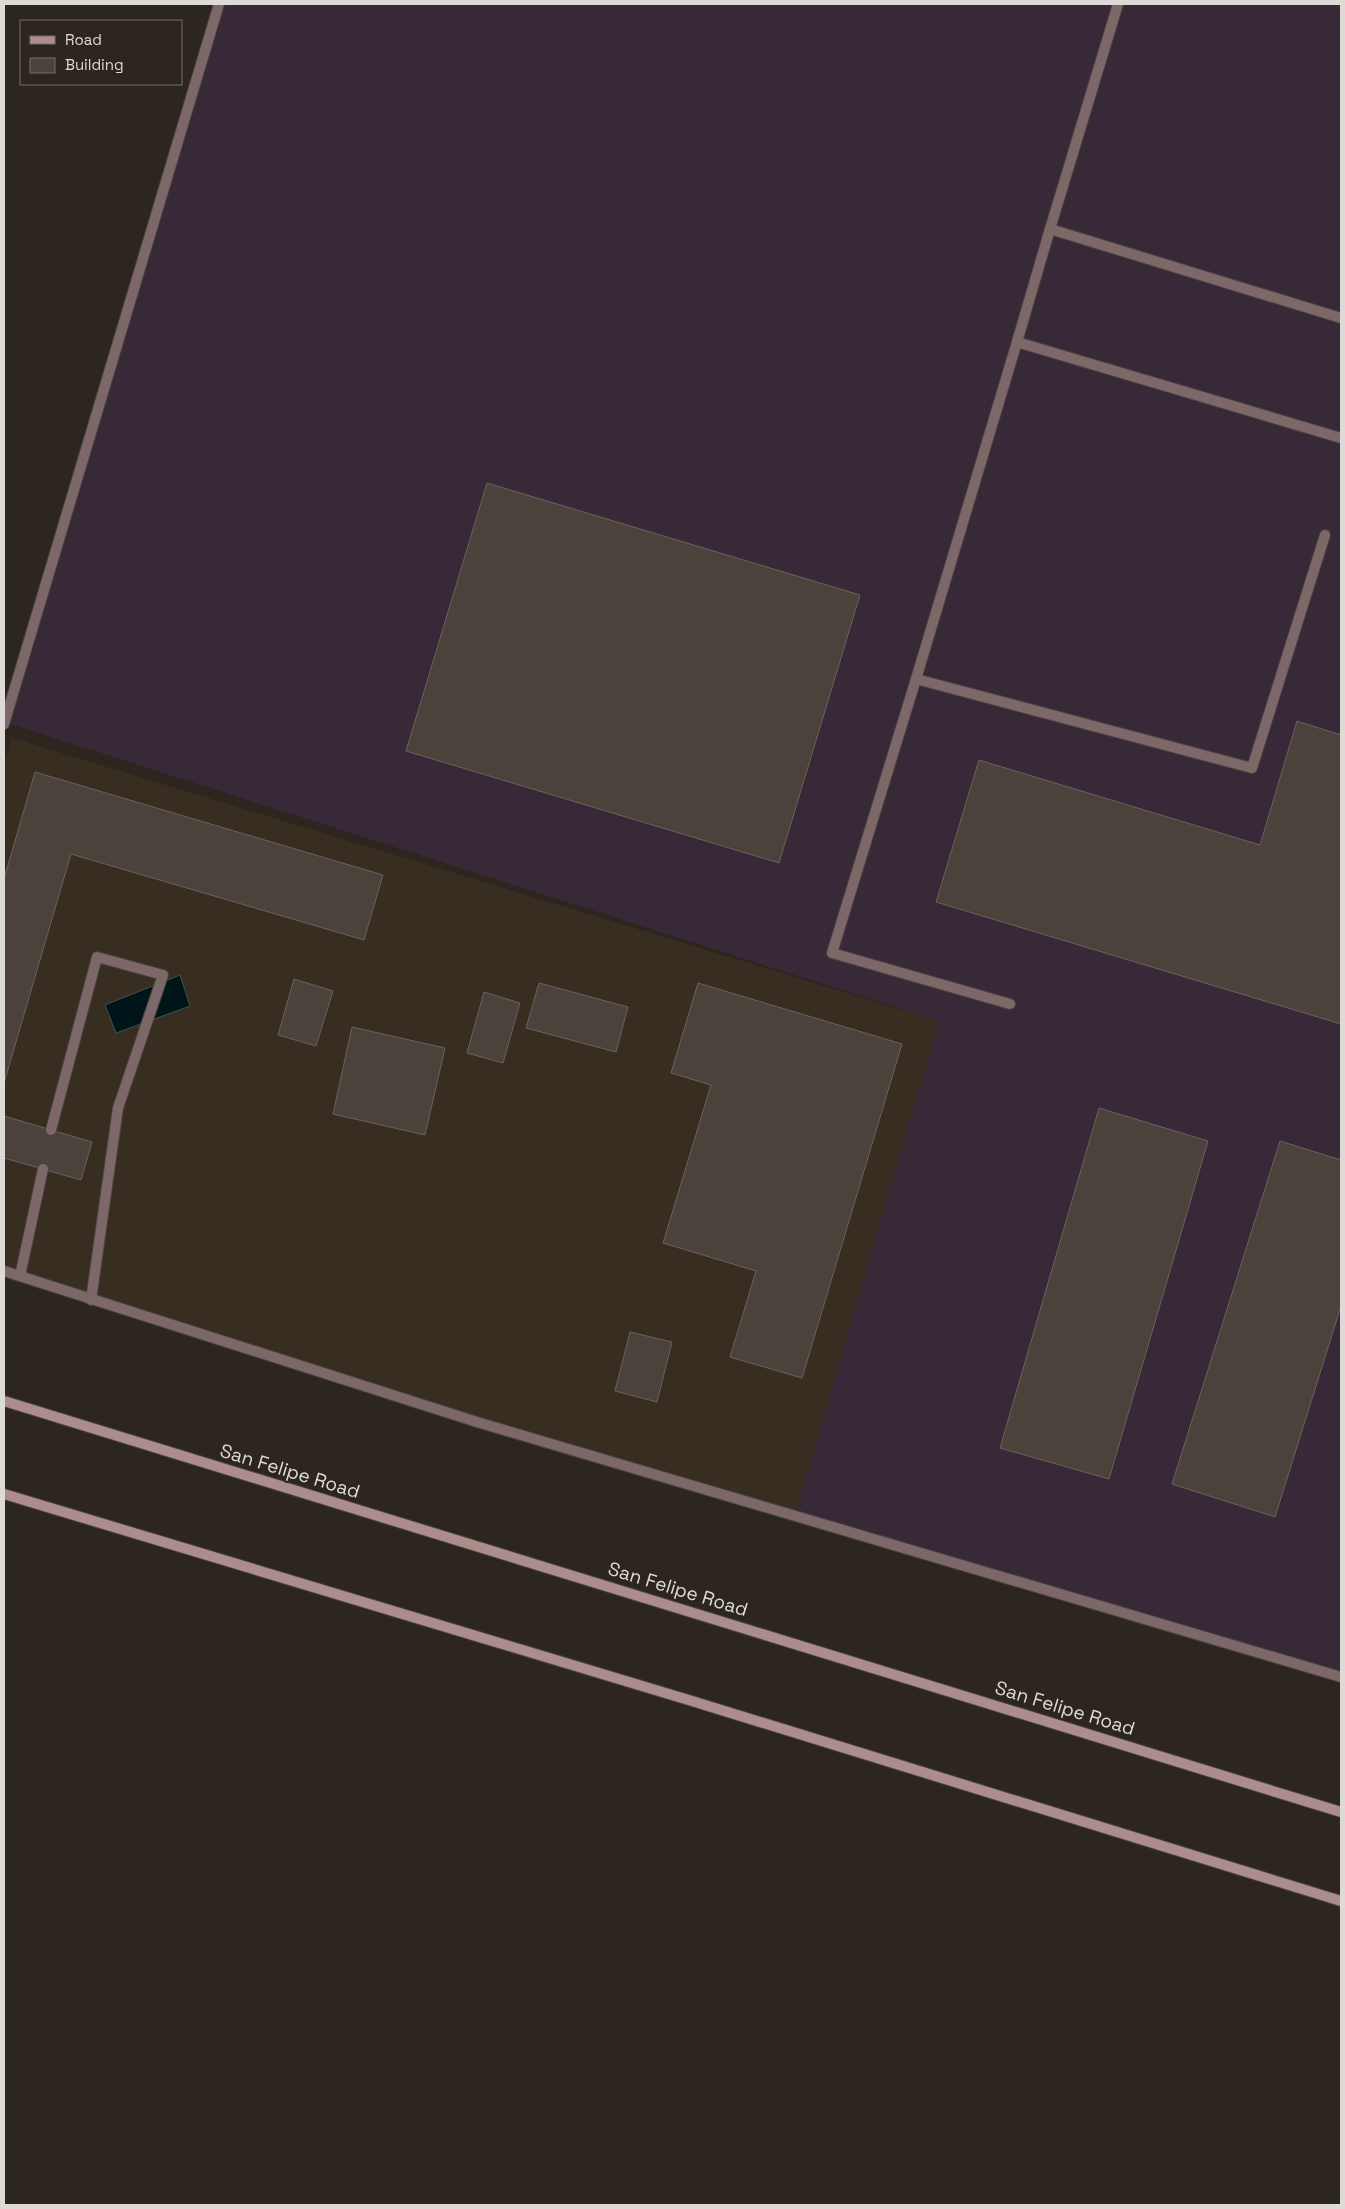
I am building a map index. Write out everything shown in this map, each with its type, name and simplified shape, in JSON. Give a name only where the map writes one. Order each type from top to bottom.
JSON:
[{"type":"main road","name":"San Felipe Road","points":[[4,1401],[1341,1812]]},
{"type":"main road","points":[[4,1494],[692,1701],[1341,1901]]},
{"type":"street","points":[[4,724],[219,4]]},
{"type":"street","points":[[1010,1004],[832,953],[1118,4]]},
{"type":"street","points":[[1050,229],[1341,318]]},
{"type":"street","points":[[1017,342],[1341,438]]},
{"type":"street","points":[[916,679],[1252,768],[1325,535]]},
{"type":"street","points":[[52,1130],[97,957],[163,975],[118,1108],[91,1300]]},
{"type":"street","points":[[20,1276],[43,1169]]},
{"type":"street","points":[[4,1271],[477,1422],[1341,1677]]},
{"type":"shaded area","points":[[219,4],[1341,4],[1341,1677],[795,1515],[939,1021],[4,722]]},
{"type":"shaded area","points":[[12,738],[939,1021],[795,1515],[4,1275],[4,766]]},
{"type":"shaded area","points":[[180,975],[190,1006],[116,1033],[105,1005]]},
{"type":"building","points":[[487,483],[860,595],[779,863],[406,751]]},
{"type":"building","points":[[1297,721],[1341,735],[1341,1024],[936,902],[979,760],[1260,845]]},
{"type":"building","points":[[35,772],[383,875],[364,940],[71,854],[4,1083],[4,879]]},
{"type":"building","points":[[294,979],[333,991],[316,1046],[278,1035]]},
{"type":"building","points":[[539,983],[628,1007],[616,1052],[526,1028]]},
{"type":"building","points":[[698,983],[902,1044],[802,1378],[730,1357],[756,1271],[663,1243],[711,1085],[671,1073]]},
{"type":"building","points":[[484,992],[520,1003],[503,1063],[467,1053]]},
{"type":"building","points":[[352,1027],[445,1048],[425,1135],[333,1114]]},
{"type":"building","points":[[1099,1108],[1208,1141],[1109,1479],[1000,1448]]},
{"type":"building","points":[[4,1116],[92,1142],[81,1180],[4,1158]]},
{"type":"building","points":[[1280,1141],[1341,1160],[1341,1306],[1275,1517],[1172,1484]]},
{"type":"building","points":[[630,1332],[672,1342],[657,1402],[615,1391]]}]
